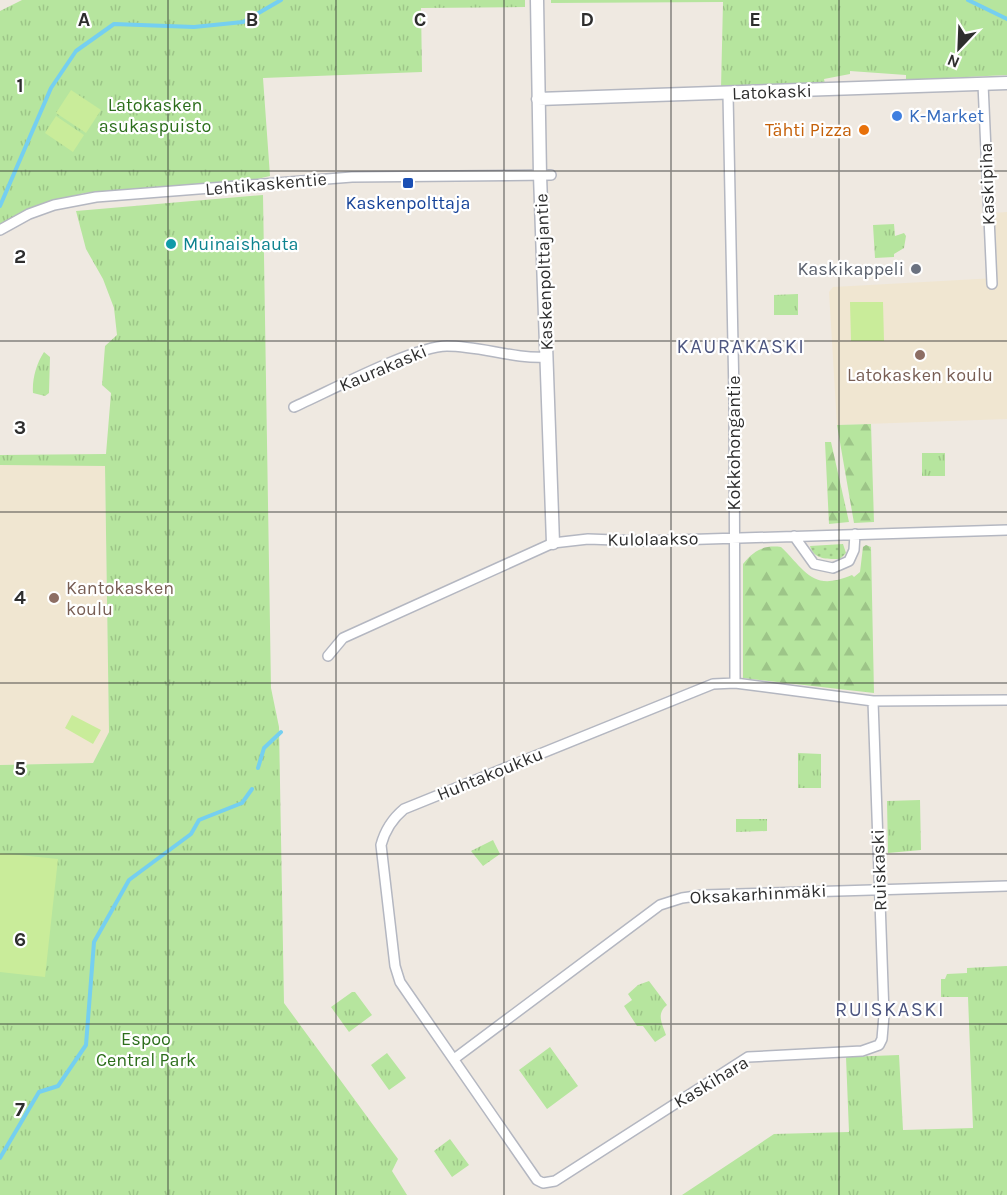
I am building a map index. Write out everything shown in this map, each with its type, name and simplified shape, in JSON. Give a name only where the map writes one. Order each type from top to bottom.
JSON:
[{"type":"street","name":"Kaskenpolttajantie","points":[[537,0],[538,99],[545,175],[547,357],[554,543]]},
{"type":"street","name":"Latokaski","points":[[538,99],[1007,83]]},
{"type":"street","name":"Kaskipiha","points":[[983,84],[992,284]]},
{"type":"street","name":"Kokkohongantie","points":[[728,94],[735,683]]},
{"type":"street","name":"Lehtikaskentie","points":[[0,230],[29,214],[54,204],[96,197],[346,177],[545,175]]},
{"type":"street","name":"Kaurakaski","points":[[294,407],[431,347],[458,347],[525,357],[547,357]]},
{"type":"street","name":"Kulolaakso","points":[[328,656],[343,638],[554,543],[588,539],[642,541],[1007,530]]},
{"type":"street","points":[[794,536],[802,551],[814,564],[833,568],[849,561],[854,550],[855,534]]},
{"type":"street","name":"Huhtakoukku","points":[[555,1181],[543,1183],[533,1176],[397,974],[381,845],[390,823],[404,809],[712,684],[735,683],[873,700],[1007,700]]},
{"type":"street","name":"Ruiskaski","points":[[873,700],[880,889],[882,1039]]},
{"type":"street","name":"Oksakarhinmäki","points":[[454,1059],[660,905],[670,901],[703,895],[1007,886]]},
{"type":"street","name":"Kaskihara","points":[[555,1181],[748,1057],[870,1050],[879,1045],[882,1039]]},
{"type":"shaded area","name":"Latokasken koulu","points":[[1007,212],[1007,419],[837,425],[829,292],[833,287],[996,278],[994,213]]},
{"type":"shaded area","name":"Kantokasken koulu","points":[[0,465],[105,465],[109,732],[93,763],[0,765]]},
{"type":"green space","name":"Latokasken asukaspuisto","points":[[22,0],[525,0],[525,7],[421,8],[422,72],[263,78],[270,176],[248,181],[84,193],[26,211],[0,228],[0,11]]},
{"type":"green space","points":[[551,0],[1007,0],[1007,75],[906,80],[906,75],[850,71],[850,74],[824,79],[825,84],[721,88],[723,2],[551,3]]},
{"type":"green space","points":[[71,90],[101,110],[86,133],[56,113]]},
{"type":"green space","points":[[56,116],[84,135],[73,152],[45,133]]},
{"type":"green space","name":"Espoo Central Park","points":[[263,195],[271,688],[279,727],[284,1003],[398,1159],[392,1171],[407,1195],[0,1195],[0,765],[93,763],[109,732],[105,466],[0,465],[0,455],[106,454],[111,393],[102,385],[105,346],[117,335],[114,308],[103,279],[86,249],[76,211]]},
{"type":"green space","points":[[894,224],[895,236],[904,233],[906,236],[904,248],[894,254],[894,257],[875,258],[873,225]]},
{"type":"green space","points":[[798,294],[798,315],[774,315],[774,295]]},
{"type":"green space","points":[[850,302],[883,302],[884,341],[851,341]]},
{"type":"green space","points":[[44,352],[50,357],[49,393],[45,396],[33,393],[34,377]]},
{"type":"green space","points":[[871,424],[874,522],[854,523],[837,425]]},
{"type":"green space","points":[[825,442],[831,442],[849,522],[829,524]]},
{"type":"green space","points":[[922,453],[945,453],[945,476],[922,476]]},
{"type":"green space","points":[[843,544],[846,553],[840,559],[826,559],[818,556],[810,546]]},
{"type":"green space","points":[[866,545],[871,547],[874,693],[743,678],[743,564],[747,559],[764,548],[781,547],[811,576],[819,580],[838,580],[852,575],[854,577],[860,572],[863,547]]},
{"type":"green space","points":[[72,715],[101,730],[93,744],[65,728]]},
{"type":"green space","points":[[798,753],[821,754],[821,788],[798,788]]},
{"type":"green space","points":[[920,800],[921,850],[888,853],[887,801]]},
{"type":"green space","points":[[736,819],[767,819],[767,831],[736,832]]},
{"type":"green space","points":[[493,840],[500,854],[483,866],[471,851]]},
{"type":"green space","points":[[0,853],[58,859],[45,977],[0,972]]},
{"type":"green space","points":[[1007,966],[1007,1195],[682,1195],[774,1134],[849,1132],[846,1057],[899,1055],[903,1130],[973,1128],[968,997],[941,997],[941,979],[945,979],[947,974],[967,973],[967,968]]},
{"type":"green space","points":[[649,981],[667,1005],[661,1015],[666,1035],[655,1042],[643,1026],[637,1026],[624,1006],[632,1000],[628,994],[638,985]]},
{"type":"green space","points":[[355,992],[372,1015],[349,1032],[331,1007]]},
{"type":"green space","points":[[550,1047],[578,1086],[547,1109],[519,1070]]},
{"type":"green space","points":[[387,1053],[406,1078],[389,1090],[371,1065]]},
{"type":"green space","points":[[450,1139],[469,1165],[452,1177],[434,1151]]},
{"type":"waterway","points":[[0,206],[51,88],[76,51],[114,24],[194,27],[243,22],[281,0]]},
{"type":"waterway","points":[[968,0],[1007,19]]},
{"type":"waterway","points":[[258,768],[264,748],[281,732]]},
{"type":"waterway","points":[[0,1158],[39,1092],[58,1086],[86,1045],[94,942],[129,880],[191,834],[199,820],[242,803],[252,789]]},
{"type":"place","name":"K-Market","points":[[897,116]]},
{"type":"place","name":"Tähti Pizza","points":[[864,130]]},
{"type":"place","name":"Kaskenpolttaja","points":[[408,183]]},
{"type":"place","name":"Muinaishauta","points":[[171,244]]},
{"type":"place","name":"Kaskikappeli","points":[[916,269]]},
{"type":"place","name":"Latokasken koulu","points":[[920,355]]},
{"type":"place","name":"Kantokasken koulu","points":[[54,598]]},
{"type":"district","name":"KAURAKASKI","points":[[741,346]]},
{"type":"district","name":"RUISKASKI","points":[[890,1009]]}]
